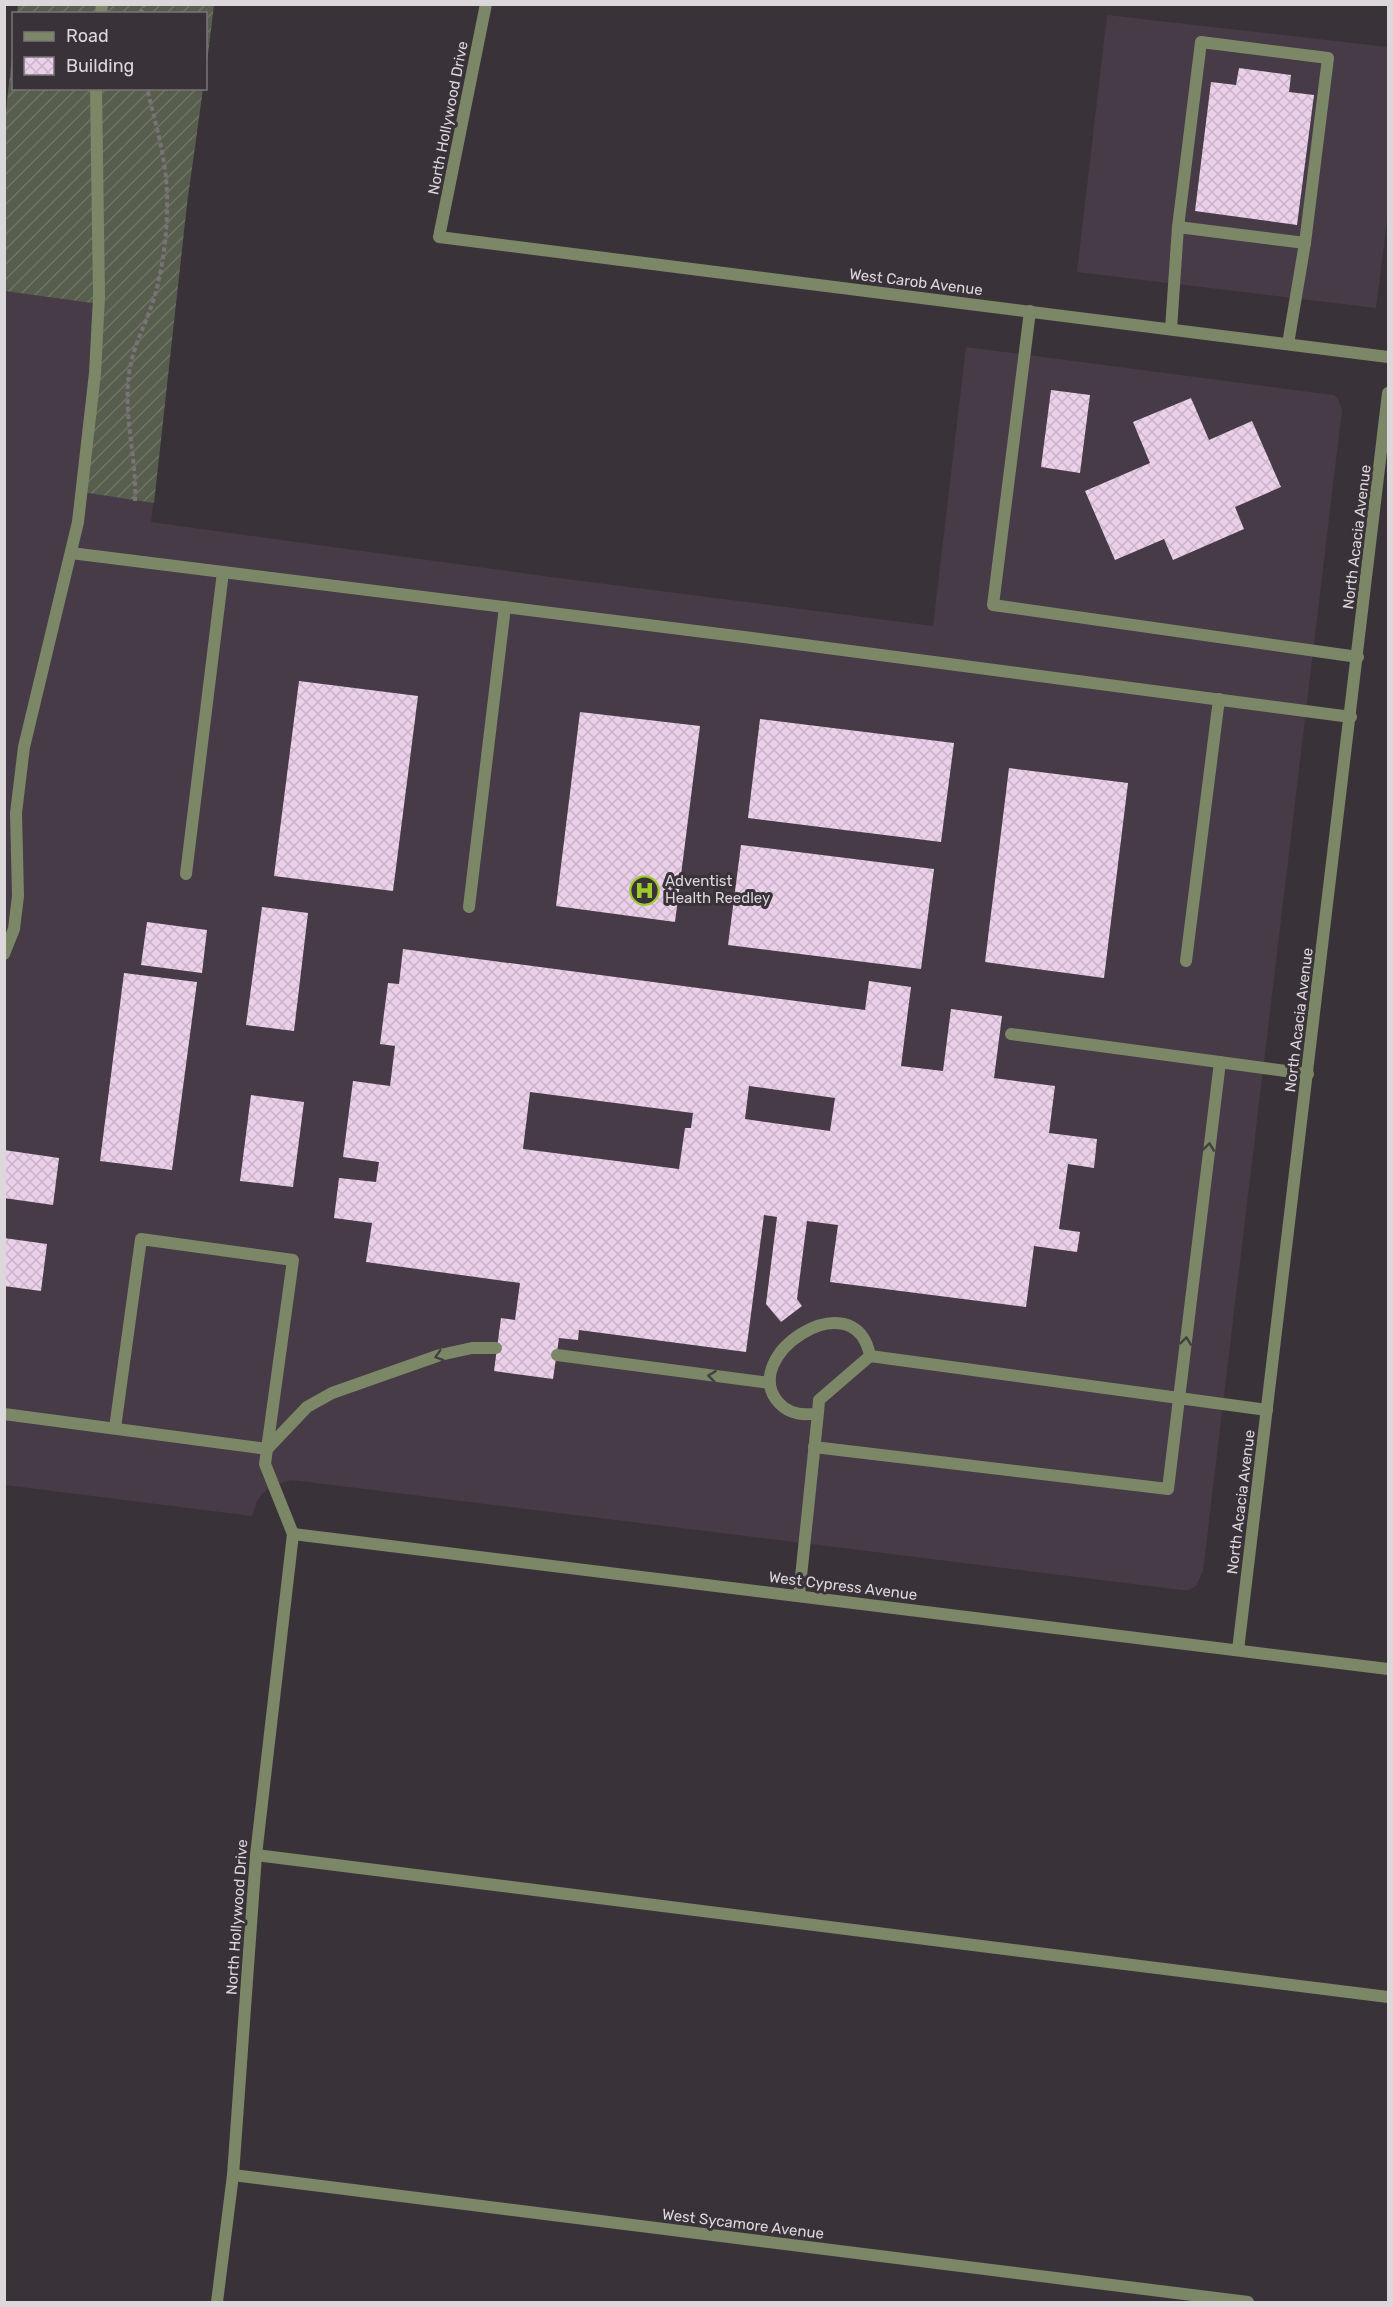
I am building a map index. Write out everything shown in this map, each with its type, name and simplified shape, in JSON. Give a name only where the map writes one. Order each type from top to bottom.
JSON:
[{"type":"street","name":"North Hollywood Drive","points":[[439,237],[486,4]]},
{"type":"street","points":[[1171,329],[1178,227],[1201,42],[1317,56],[1328,58],[1305,243],[1288,344]]},
{"type":"street","points":[[4,954],[14,929],[18,896],[16,813],[24,747],[80,512],[95,373],[99,285],[96,90]]},
{"type":"street","points":[[1178,227],[1305,243]]},
{"type":"street","name":"West Carob Avenue","points":[[439,237],[1389,357]]},
{"type":"street","points":[[1030,311],[993,605],[1358,657]]},
{"type":"street","name":"North Acacia Avenue","points":[[1238,1650],[1389,393]]},
{"type":"street","points":[[71,553],[1351,717]]},
{"type":"street","points":[[186,874],[223,572]]},
{"type":"street","points":[[469,907],[505,608]]},
{"type":"street","points":[[1186,961],[1219,699]]},
{"type":"street","points":[[1011,1034],[1308,1074]]},
{"type":"street","points":[[814,1447],[1168,1490],[1220,1062]]},
{"type":"street","points":[[115,1428],[141,1239],[293,1260],[265,1464],[294,1534]]},
{"type":"street","points":[[818,1413],[807,1415],[787,1410],[772,1394],[770,1372],[780,1353],[806,1331],[826,1322],[837,1322],[857,1330],[864,1339],[870,1356]]},
{"type":"street","points":[[267,1449],[307,1407],[332,1393],[440,1356],[472,1348],[496,1348]]},
{"type":"street","points":[[557,1356],[770,1383]]},
{"type":"street","points":[[799,1596],[819,1400],[870,1356],[1267,1410]]},
{"type":"street","points":[[4,1414],[267,1449]]},
{"type":"street","name":"North Hollywood Drive","points":[[217,2302],[233,2175],[256,1855],[294,1534]]},
{"type":"street","name":"West Cypress Avenue","points":[[294,1534],[1389,1669]]},
{"type":"street","points":[[256,1855],[1389,1997]]},
{"type":"street","name":"West Sycamore Avenue","points":[[233,2175],[1248,2302]]},
{"type":"path","points":[[135,501],[134,461],[127,415],[129,373],[134,352],[150,313],[159,282],[166,216],[166,179],[162,151],[147,90]]},
{"type":"shaded area","points":[[1107,15],[1388,47],[1388,213],[1376,308],[1077,272]]},
{"type":"shaded area","name":"Adventist Health Reedley","points":[[5,179],[187,204],[151,522],[933,626],[966,347],[1334,395],[1338,399],[1342,410],[1203,1571],[1196,1586],[1189,1590],[1182,1590],[292,1480],[273,1485],[262,1494],[252,1516],[5,1485]]},
{"type":"green space","points":[[18,4],[214,5],[207,63],[207,12],[17,12]]},
{"type":"green space","points":[[12,57],[12,90],[203,90],[187,204],[154,503],[82,492],[99,304],[5,291],[4,128]]},
{"type":"building","points":[[1239,68],[1291,75],[1289,92],[1314,95],[1297,225],[1195,211],[1211,82],[1236,85]]},
{"type":"building","points":[[1051,390],[1090,395],[1080,473],[1041,467]]},
{"type":"building","points":[[1191,398],[1209,440],[1252,421],[1281,487],[1235,507],[1244,529],[1173,560],[1164,539],[1115,560],[1085,491],[1150,463],[1133,422]]},
{"type":"building","points":[[299,681],[418,696],[393,891],[274,876]]},
{"type":"building","points":[[580,712],[700,726],[675,922],[556,906]]},
{"type":"building","points":[[760,719],[954,743],[941,842],[748,818]]},
{"type":"building","points":[[1009,768],[1128,783],[1104,978],[985,962]]},
{"type":"building","points":[[741,845],[934,869],[921,969],[728,945]]},
{"type":"building","points":[[262,907],[308,913],[294,1031],[246,1025]]},
{"type":"building","points":[[147,922],[207,930],[202,973],[141,965]]},
{"type":"building","points":[[403,949],[865,1010],[869,981],[911,987],[901,1066],[943,1071],[951,1009],[1002,1016],[994,1078],[1055,1086],[1049,1133],[1097,1139],[1094,1168],[1068,1164],[1059,1229],[1080,1232],[1077,1252],[1034,1246],[1026,1307],[830,1282],[838,1225],[807,1221],[797,1299],[802,1306],[781,1322],[766,1304],[777,1217],[764,1215],[746,1352],[579,1330],[578,1340],[559,1338],[553,1379],[494,1371],[501,1318],[515,1320],[520,1283],[366,1262],[372,1223],[334,1218],[339,1178],[376,1182],[379,1162],[343,1157],[353,1081],[390,1086],[395,1046],[380,1044],[388,983],[399,984]],"holes":[[[749,1086],[835,1098],[830,1131],[745,1119]],[[530,1092],[693,1113],[691,1128],[685,1128],[679,1169],[523,1149]]]},
{"type":"building","points":[[124,973],[197,982],[172,1170],[100,1161]]},
{"type":"building","points":[[251,1095],[304,1102],[293,1187],[240,1181]]},
{"type":"building","points":[[4,1150],[59,1158],[53,1205],[4,1198]]},
{"type":"building","points":[[4,1238],[47,1244],[41,1291],[4,1286]]},
{"type":"place","name":"Adventist Health Reedley","points":[[644,890]]}]
